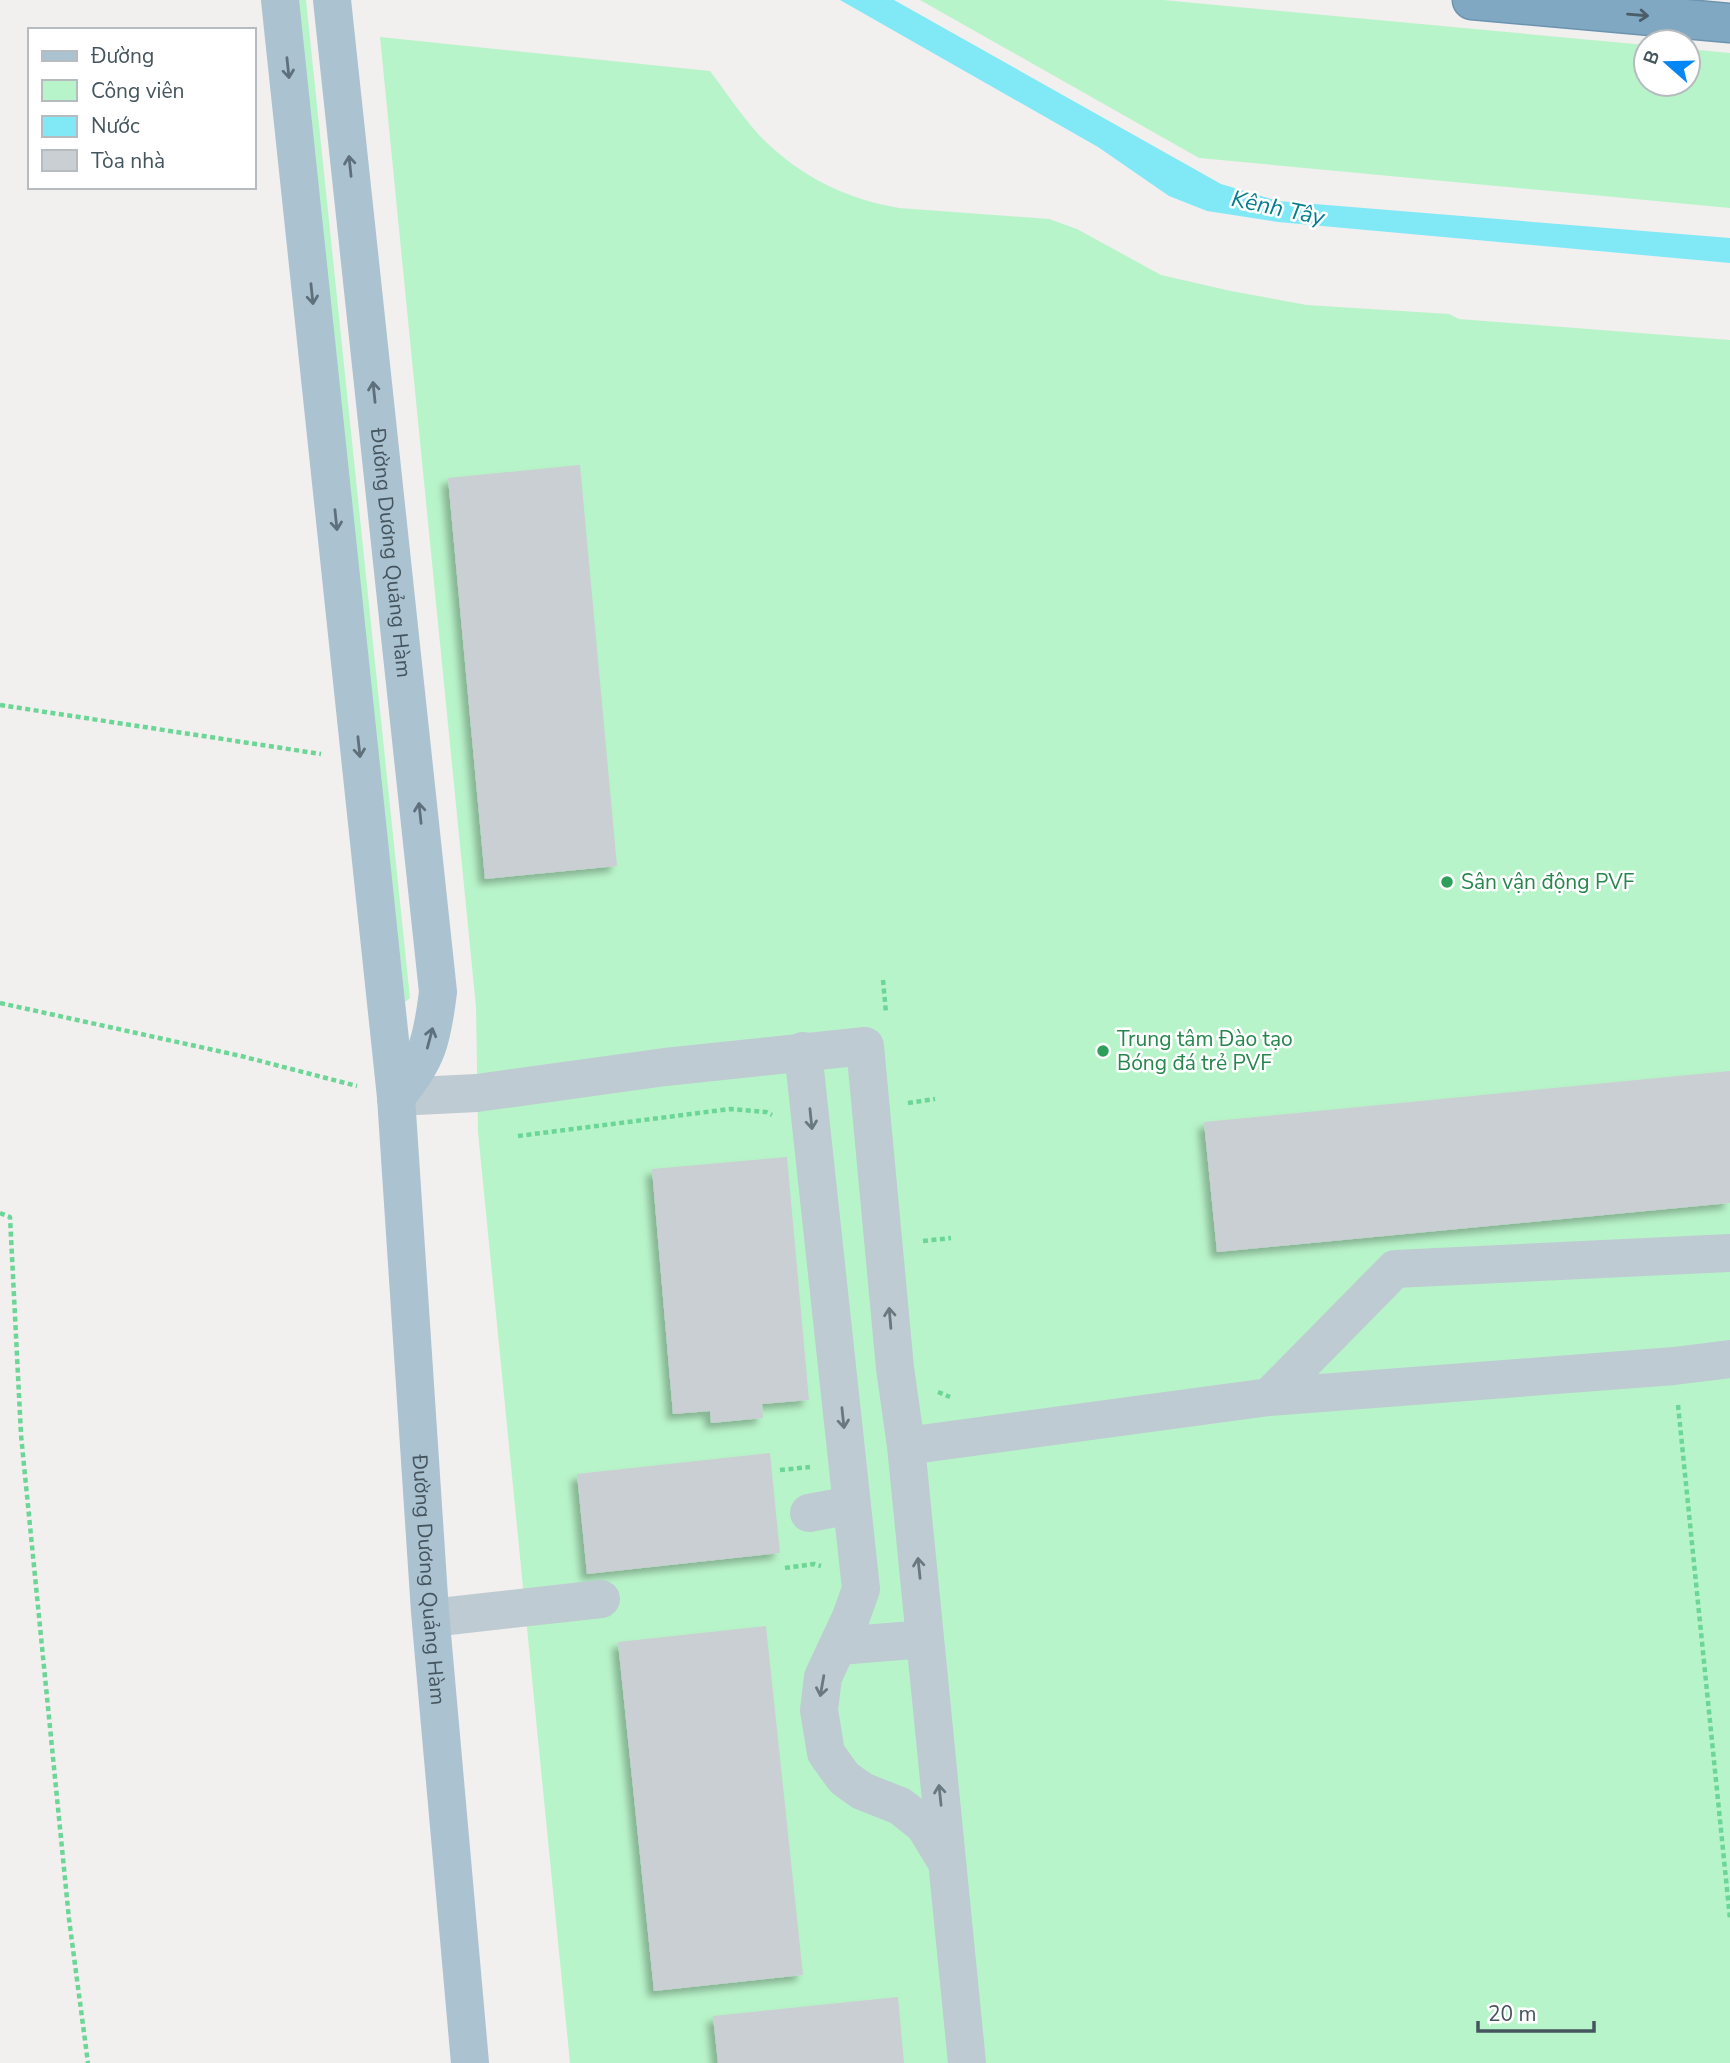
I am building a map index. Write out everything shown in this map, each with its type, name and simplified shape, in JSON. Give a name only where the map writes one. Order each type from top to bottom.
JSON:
[{"type":"highway","points":[[1472,0],[1730,23]]},
{"type":"main road","name":"Đường Dương Quảng Hàm","points":[[280,0],[396,1097],[431,1618],[470,2063]]},
{"type":"main road","name":"Đường Dương Quảng Hàm","points":[[332,0],[438,992],[434,1024],[426,1054],[396,1097]]},
{"type":"lane","points":[[396,1097],[477,1093],[665,1067],[865,1045],[895,1368],[906,1446],[967,2063]]},
{"type":"lane","points":[[803,1051],[861,1589],[839,1646],[823,1677],[818,1710],[826,1753],[844,1778],[862,1791],[900,1806],[925,1825],[947,1863]]},
{"type":"lane","points":[[823,1234],[882,1227]]},
{"type":"lane","points":[[1269,1397],[1395,1269],[1730,1253]]},
{"type":"lane","points":[[906,1446],[1269,1397],[1674,1366],[1730,1359]]},
{"type":"lane","points":[[838,1375],[895,1368]]},
{"type":"lane","points":[[809,1513],[852,1505]]},
{"type":"lane","points":[[431,1618],[601,1599]]},
{"type":"lane","points":[[839,1646],[925,1639]]},
{"type":"path","points":[[0,705],[361,760]]},
{"type":"path","points":[[0,1003],[241,1056],[396,1097]]},
{"type":"path","points":[[518,1136],[730,1109],[766,1112],[775,1118]]},
{"type":"path","points":[[0,1213],[10,1217],[22,1448],[69,1919],[88,2063]]},
{"type":"path","points":[[1674,1366],[1730,1919]]},
{"type":"path","points":[[780,1471],[815,1466]]},
{"type":"green space","points":[[296,0],[306,0],[410,998],[405,1002]]},
{"type":"green space","points":[[920,0],[1163,0],[1632,44],[1632,98],[1702,98],[1702,50],[1730,53],[1730,208],[1199,158]]},
{"type":"green space","name":"Trung tâm Đào tạo Bóng đá trẻ PVF","points":[[380,37],[710,71],[752,127],[774,149],[806,173],[841,191],[899,208],[1049,219],[1077,229],[1161,275],[1231,291],[1307,305],[1449,314],[1459,319],[1730,340],[1730,2063],[570,2063],[478,1132],[476,1007]]},
{"type":"water","name":"Kênh Tây","points":[[840,0],[894,0],[1221,184],[1278,201],[1730,238],[1730,263],[1278,222],[1207,211],[1169,196],[1098,147]]},
{"type":"building","points":[[580,465],[617,866],[485,879],[448,478]]},
{"type":"building","points":[[1730,1071],[1730,1203],[1217,1252],[1204,1122]]},
{"type":"building","points":[[787,1157],[809,1400],[762,1404],[763,1418],[711,1423],[710,1411],[673,1414],[652,1169]]},
{"type":"building","points":[[770,1453],[780,1553],[587,1574],[577,1474]]},
{"type":"building","points":[[766,1626],[803,1975],[654,1991],[618,1642]]},
{"type":"building","points":[[898,1997],[904,2063],[718,2063],[713,2016]]},
{"type":"place","name":"Sân vận động PVF","points":[[1447,882]]},
{"type":"place","name":"Trung tâm Đào tạo Bóng đá trẻ PVF","points":[[1103,1051]]}]
